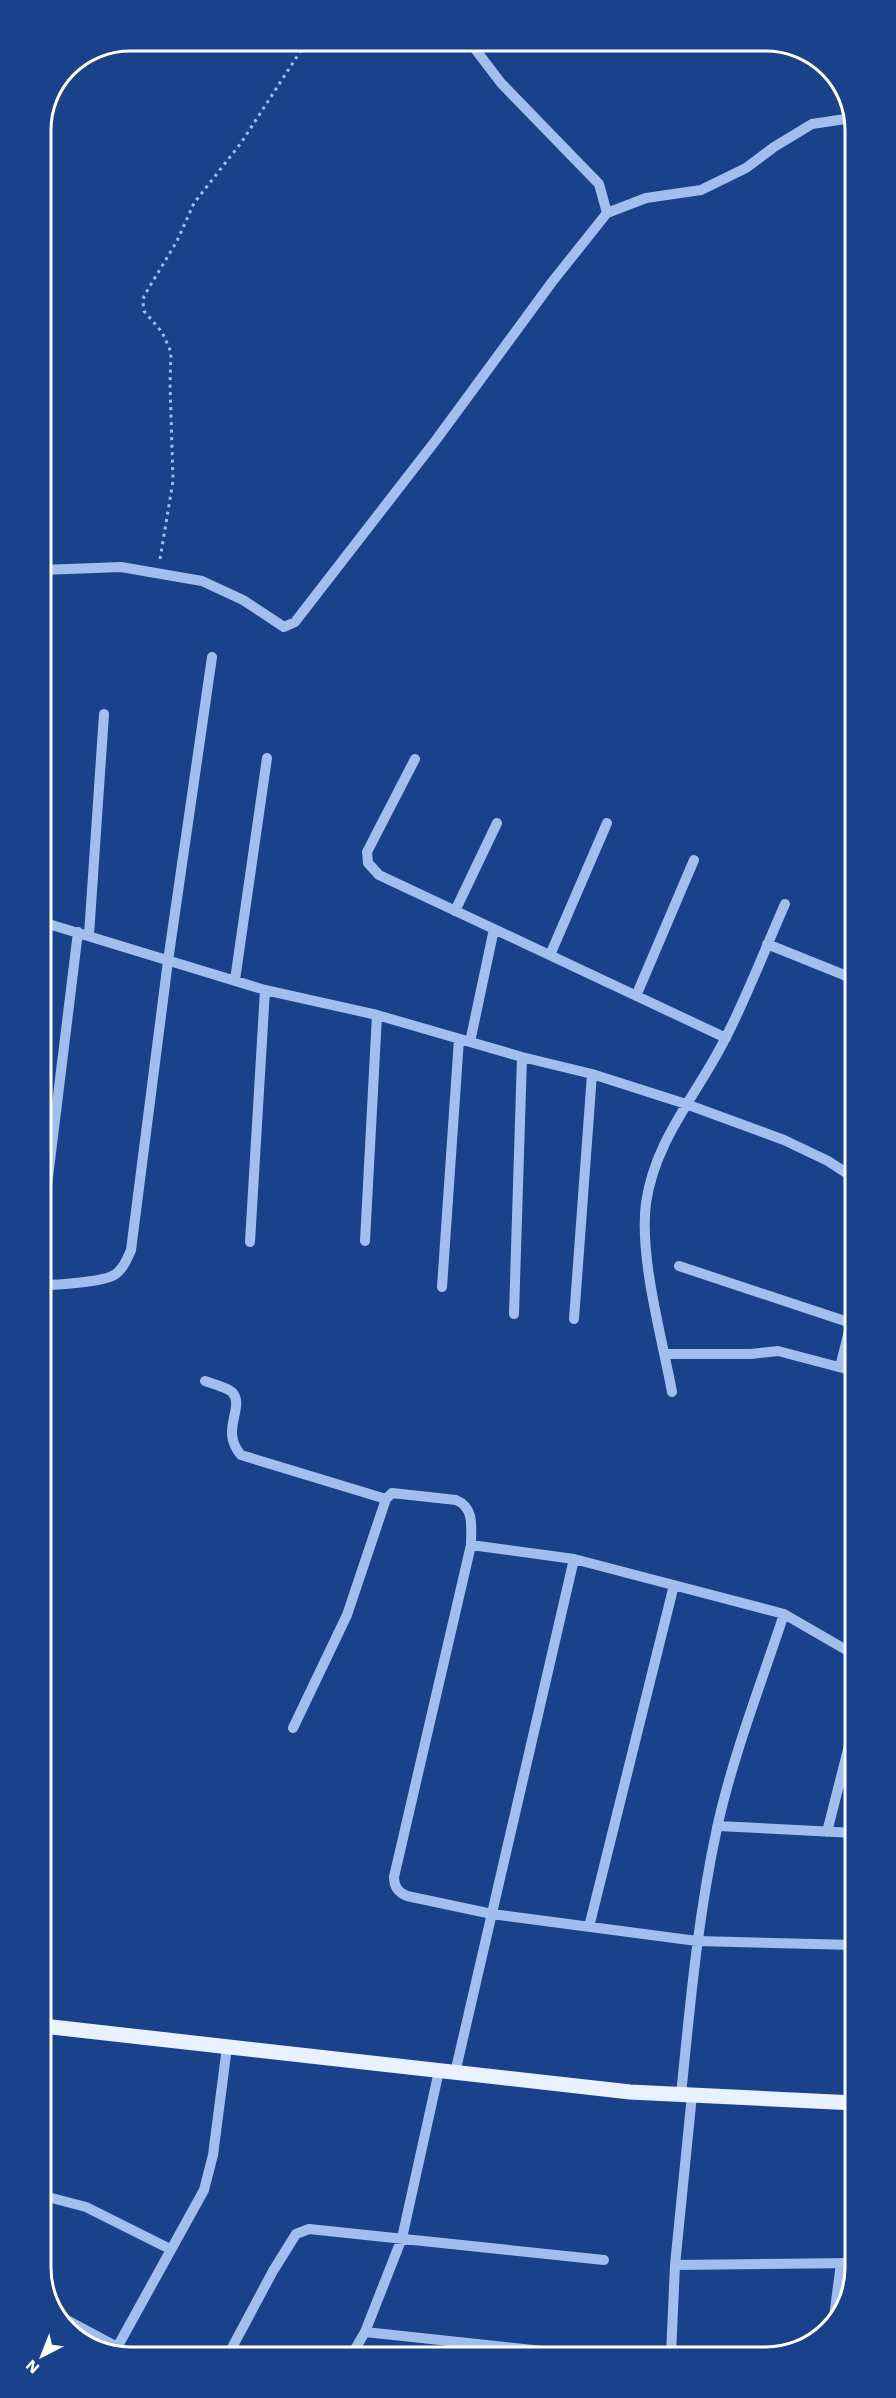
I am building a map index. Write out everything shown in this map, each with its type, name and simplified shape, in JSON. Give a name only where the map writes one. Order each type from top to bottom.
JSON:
[{"type":"main road","points":[[51,2027],[580,2088],[845,2103]]},
{"type":"street","points":[[477,51],[501,83],[599,184],[607,213]]},
{"type":"street","points":[[51,570],[121,567],[202,581],[243,600],[284,627],[295,622],[436,440],[552,282],[607,213],[646,198],[701,190],[746,168],[774,147],[812,124],[844,119]]},
{"type":"street","points":[[51,1286],[112,1276],[122,1268],[131,1250],[168,961],[212,657]]},
{"type":"street","points":[[89,935],[104,714]]},
{"type":"street","points":[[235,980],[267,758]]},
{"type":"street","points":[[415,759],[367,852],[368,863],[379,875],[726,1038]]},
{"type":"street","points":[[455,911],[497,823]]},
{"type":"street","points":[[550,955],[607,823]]},
{"type":"street","points":[[636,996],[694,860]]},
{"type":"street","points":[[672,1392],[645,1242],[646,1205],[652,1177],[664,1142],[726,1038],[785,904]]},
{"type":"street","points":[[51,924],[265,990],[377,1015],[522,1057],[592,1074],[686,1104],[784,1140],[828,1161],[845,1172]]},
{"type":"street","points":[[442,1287],[465,1040],[494,929]]},
{"type":"street","points":[[51,1153],[78,932]]},
{"type":"street","points":[[767,944],[845,976]]},
{"type":"street","points":[[250,1242],[265,990]]},
{"type":"street","points":[[365,1241],[377,1015]]},
{"type":"street","points":[[514,1314],[522,1057]]},
{"type":"street","points":[[574,1319],[592,1074]]},
{"type":"street","points":[[679,1266],[845,1320]]},
{"type":"street","points":[[840,1367],[845,1350]]},
{"type":"street","points":[[665,1354],[778,1351],[845,1368]]},
{"type":"street","points":[[205,1382],[231,1391],[236,1400],[230,1436],[233,1446],[241,1455],[386,1499]]},
{"type":"street","points":[[293,1728],[347,1615],[360,1570],[386,1499],[392,1493],[456,1500],[465,1504],[470,1511],[471,1545],[394,1884],[400,1893],[492,1914],[697,1941],[845,1945]]},
{"type":"street","points":[[471,1545],[574,1559],[784,1614],[845,1649]]},
{"type":"street","points":[[455,2073],[574,1559]]},
{"type":"street","points":[[589,1927],[674,1585]]},
{"type":"street","points":[[671,2347],[697,1941],[718,1826],[738,1752],[784,1614]]},
{"type":"street","points":[[827,1832],[845,1761]]},
{"type":"street","points":[[718,1826],[845,1833]]},
{"type":"street","points":[[118,2346],[204,2190],[213,2154],[227,2047]]},
{"type":"street","points":[[356,2347],[365,2332],[402,2238],[439,2071]]},
{"type":"street","points":[[51,2198],[86,2206],[170,2249]]},
{"type":"street","points":[[232,2347],[273,2271],[296,2234],[309,2229],[604,2260]]},
{"type":"street","points":[[836,2305],[841,2263]]},
{"type":"street","points":[[675,2265],[845,2263]]},
{"type":"street","points":[[79,2328],[102,2342]]},
{"type":"street","points":[[365,2332],[505,2347]]},
{"type":"path","points":[[157,573],[173,481],[171,352],[162,332],[144,311],[142,303],[177,241],[194,203],[241,143],[300,51]]}]
